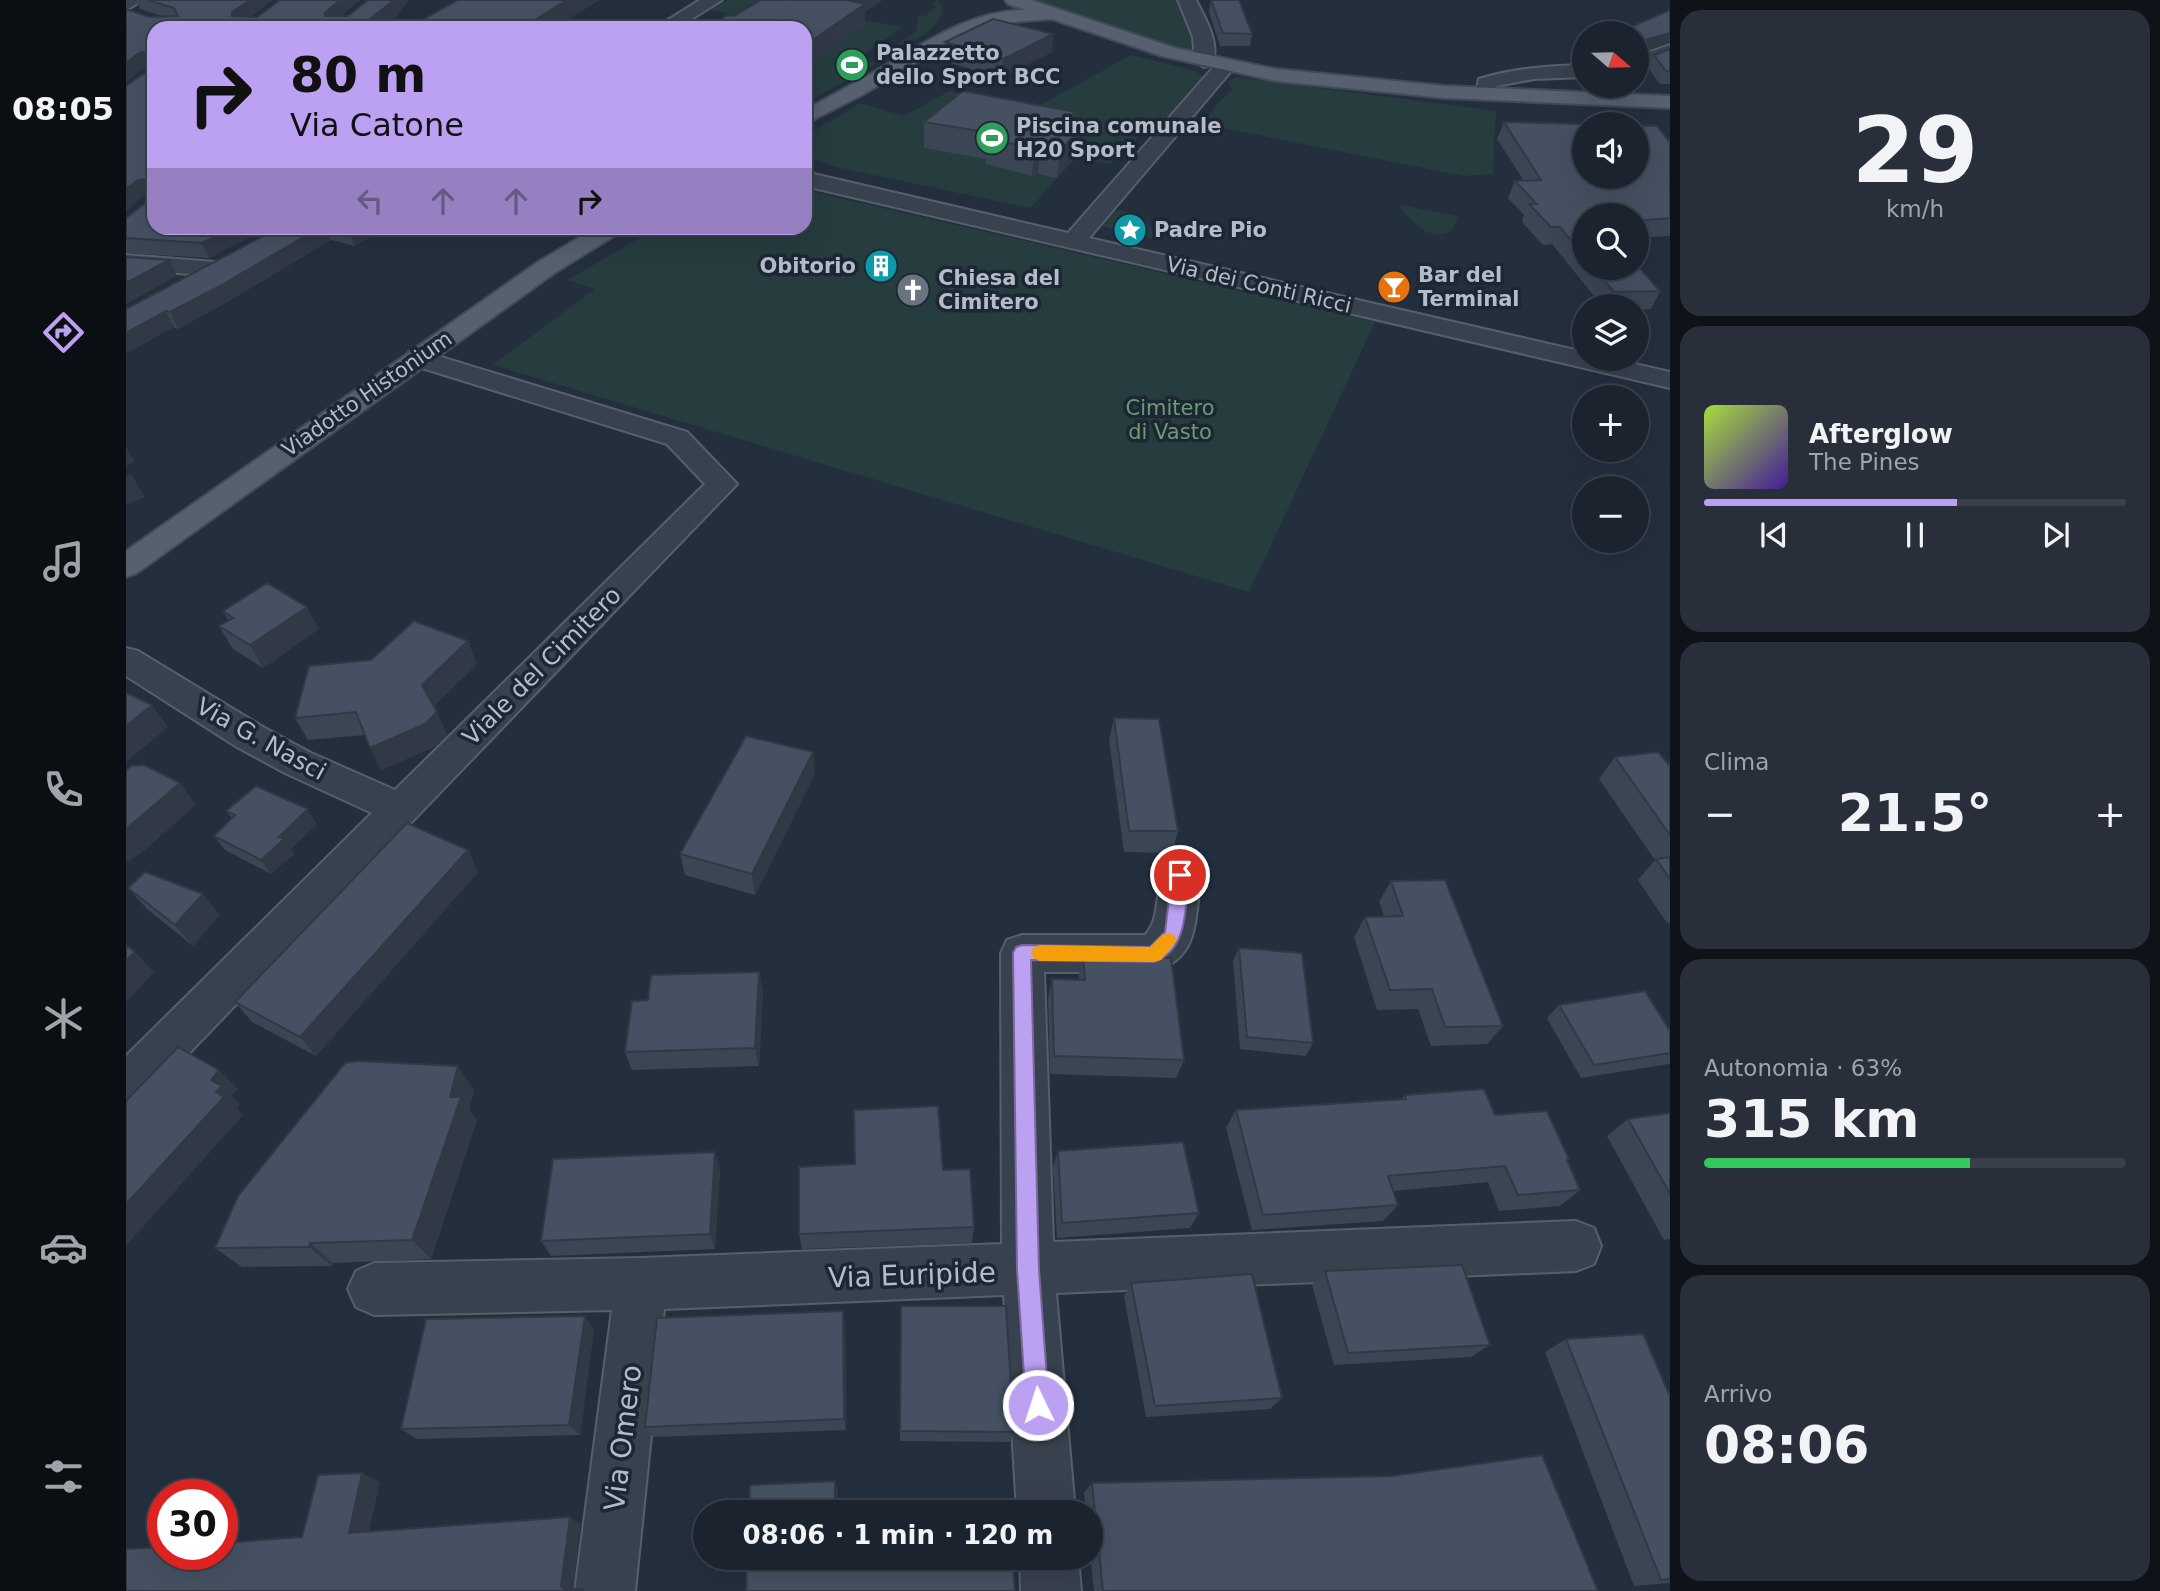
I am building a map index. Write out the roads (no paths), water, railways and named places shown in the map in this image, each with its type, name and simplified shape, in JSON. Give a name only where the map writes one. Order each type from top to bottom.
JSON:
[{"type":"main road","points":[[992,18],[1007,10],[1014,0]]},
{"type":"main road","points":[[812,114],[979,10],[1014,0],[1225,66],[1348,85],[1670,102]]},
{"type":"main road","points":[[956,26],[992,18],[1040,15],[1088,25]]},
{"type":"main road","name":"Viadotto Histonium","points":[[126,566],[547,267],[600,235]]},
{"type":"street","points":[[130,12],[134,0]]},
{"type":"street","points":[[676,21],[713,0]]},
{"type":"street","points":[[1187,0],[1200,27],[1205,50],[1204,61]]},
{"type":"street","points":[[1649,58],[1670,51]]},
{"type":"street","points":[[1074,242],[1225,66]]},
{"type":"street","points":[[1486,93],[1486,83],[1495,79],[1536,72],[1572,71]]},
{"type":"street","name":"Via dei Conti Ricci","points":[[812,180],[1670,380]]},
{"type":"street","points":[[126,262],[226,263],[172,292]]},
{"type":"street","name":"Viale del Cimitero","points":[[126,1087],[722,484],[677,438],[418,358]]},
{"type":"street","name":"Via G. Nasci","points":[[126,660],[262,744],[400,809]]},
{"type":"street","points":[[1045,1500],[1028,1270],[1022,953],[1154,954],[1173,935],[1180,875]]},
{"type":"street","name":"Via Euripide","points":[[373,1289],[642,1284],[1576,1246]]},
{"type":"street","name":"Via Omero","points":[[605,1591],[642,1284]]},
{"type":"street","points":[[1050,1570],[1051,1591]]},
{"type":"place","name":"Palazzetto dello Sport BCC","points":[[852,65]]},
{"type":"place","name":"Piscina comunale H20 Sport","points":[[992,138]]},
{"type":"place","name":"Padre Pio","points":[[1130,230]]},
{"type":"place","name":"Obitorio","points":[[881,266]]},
{"type":"place","name":"Bar del Terminal","points":[[1394,287]]},
{"type":"place","name":"Chiesa del Cimitero","points":[[913,290]]},
{"type":"park label","name":"Cimitero di Vasto","points":[[1170,420]]}]
